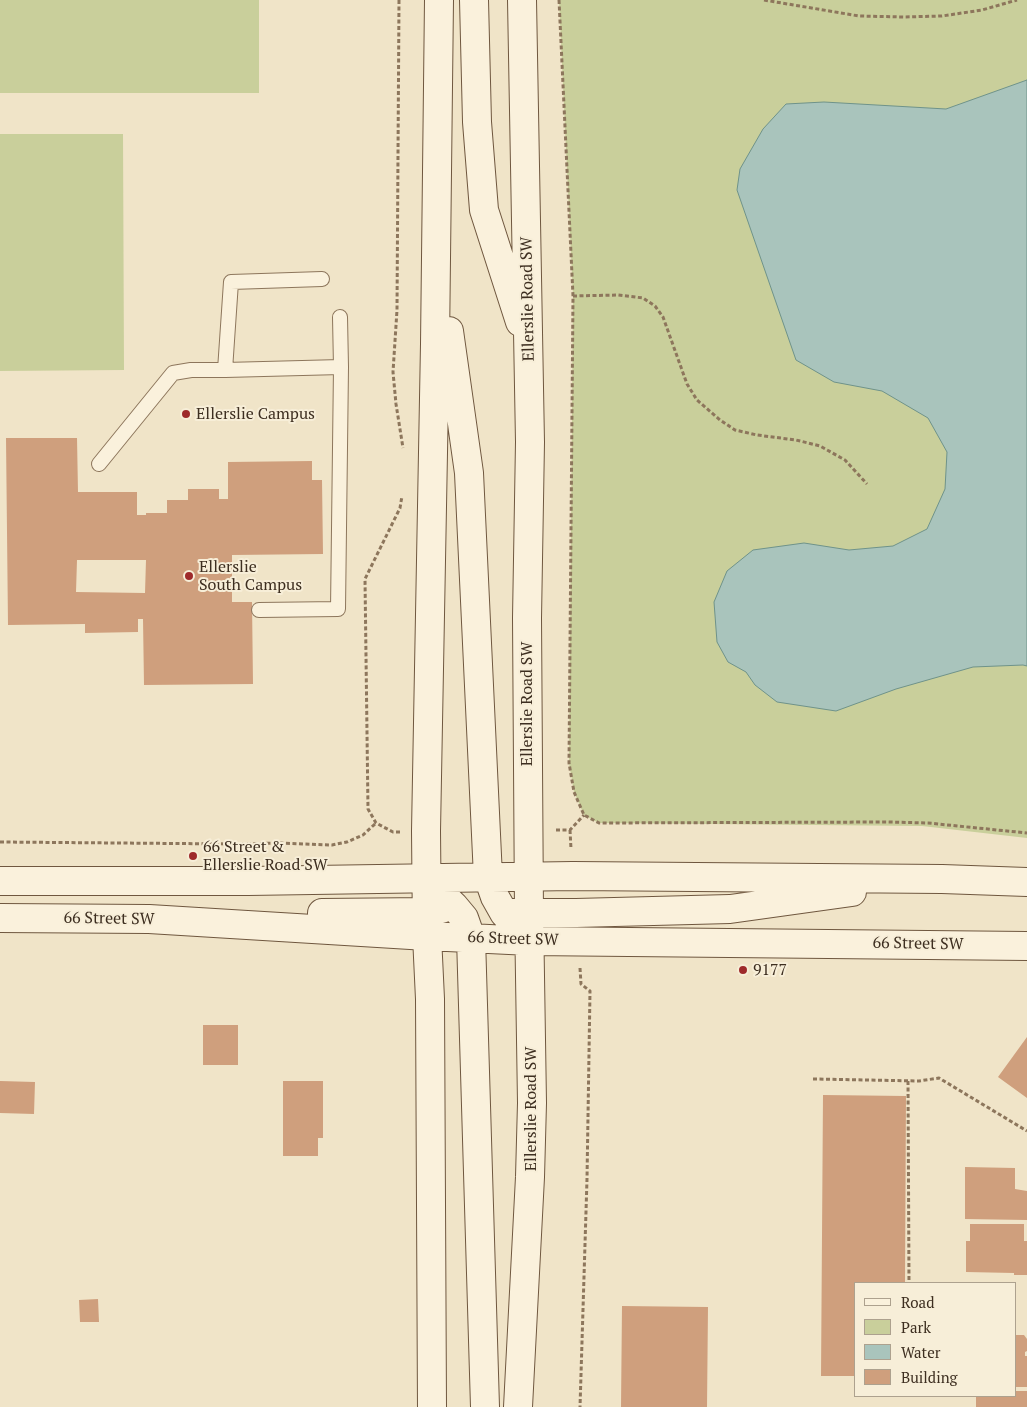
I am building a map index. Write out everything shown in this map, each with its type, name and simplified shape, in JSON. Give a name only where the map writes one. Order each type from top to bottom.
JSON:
[{"type":"main road","points":[[432,1407],[430,999],[426,831],[440,0]]},
{"type":"main road","points":[[474,0],[477,122],[484,210],[529,349]]},
{"type":"main road","name":"Ellerslie Road SW","points":[[518,1407],[532,1103],[530,941],[504,900],[529,877],[527,618],[530,442],[522,0]]},
{"type":"main road","points":[[437,245],[469,473],[504,900]]},
{"type":"main road","points":[[427,924],[463,921],[504,900],[529,877],[942,879],[1027,882]]},
{"type":"main road","points":[[426,879],[463,921],[485,1407]]},
{"type":"main road","points":[[0,881],[426,879],[504,900],[730,910],[942,879]]},
{"type":"main road","name":"66 Street SW","points":[[0,918],[149,919],[222,914],[427,924],[463,921],[530,941],[1027,946]]},
{"type":"lane","points":[[225,370],[231,282],[322,279]]},
{"type":"lane","points":[[259,610],[338,609],[340,317]]},
{"type":"lane","points":[[99,464],[173,373],[191,370],[341,367]]},
{"type":"path","points":[[399,0],[397,310],[393,372],[404,450]]},
{"type":"path","points":[[560,0],[573,296],[569,763],[574,792],[584,815],[599,823],[888,822],[928,823],[1027,833]]},
{"type":"path","points":[[764,0],[859,16],[904,18],[966,13],[1017,0]]},
{"type":"path","points":[[573,296],[618,295],[643,298],[655,306],[663,317],[687,384],[696,400],[720,420],[735,430],[742,432],[820,446],[845,460],[867,484]]},
{"type":"path","points":[[393,832],[376,823],[368,809],[365,579],[400,508],[403,492]]},
{"type":"path","points":[[570,830],[584,815]]},
{"type":"path","points":[[0,842],[280,843],[332,845],[347,842],[363,835],[376,823]]},
{"type":"path","points":[[580,1407],[588,1179],[590,991],[581,984]]},
{"type":"path","points":[[813,1079],[908,1081],[940,1078],[1027,1131]]},
{"type":"path","points":[[908,1081],[909,1282]]},
{"type":"green space","points":[[0,0],[259,0],[259,93],[0,93]]},
{"type":"green space","points":[[559,0],[1027,0],[1027,838],[922,826],[599,823],[584,815],[574,792],[569,763],[573,296]]},
{"type":"green space","points":[[0,134],[123,134],[124,370],[0,371]]},
{"type":"water","points":[[1027,80],[1027,666],[973,667],[896,689],[836,711],[777,702],[755,685],[746,672],[728,662],[717,642],[714,602],[727,571],[753,550],[804,543],[849,550],[893,546],[927,529],[945,489],[947,452],[928,418],[882,391],[834,382],[796,360],[737,190],[740,169],[763,129],[786,104],[824,102],[946,109]]},
{"type":"building","name":"Ellerslie South Campus","points":[[6,438],[77,438],[78,492],[137,492],[137,515],[167,513],[167,500],[188,500],[188,489],[219,489],[219,499],[228,499],[228,462],[312,461],[312,480],[322,480],[323,554],[232,555],[232,602],[252,602],[253,684],[144,685],[143,619],[138,619],[138,632],[85,633],[85,624],[8,625]],"holes":[[[77,560],[146,560],[145,593],[76,592]]]},
{"type":"building","points":[[203,1025],[238,1025],[238,1065],[203,1065]]},
{"type":"building","points":[[1027,1037],[1027,1098],[998,1077]]},
{"type":"building","points":[[0,1081],[35,1082],[34,1114],[0,1113]]},
{"type":"building","points":[[283,1081],[323,1081],[323,1138],[318,1138],[318,1156],[283,1156]]},
{"type":"building","points":[[823,1095],[906,1096],[905,1282],[854,1282],[854,1376],[821,1376]]},
{"type":"building","points":[[965,1167],[1015,1168],[1015,1189],[1027,1191],[1027,1220],[965,1219]]},
{"type":"building","points":[[970,1224],[1024,1224],[1024,1241],[1027,1241],[1027,1275],[966,1272],[966,1241],[970,1241]]},
{"type":"building","points":[[98,1299],[99,1322],[80,1322],[79,1300]]},
{"type":"building","points":[[622,1306],[708,1307],[707,1407],[621,1407]]},
{"type":"building","points":[[1017,1335],[1024,1335],[1027,1339],[1025,1356],[1027,1356],[1027,1387],[1017,1387]]},
{"type":"building","points":[[1017,1391],[1027,1391],[1027,1407],[976,1407],[976,1397],[1017,1397]]},
{"type":"place","name":"Ellerslie Campus","points":[[186,414]]},
{"type":"place","name":"Ellerslie South Campus","points":[[189,576]]},
{"type":"place","name":"66 Street & Ellerslie Road SW","points":[[193,856]]},
{"type":"place","name":"9177","points":[[743,970]]}]
